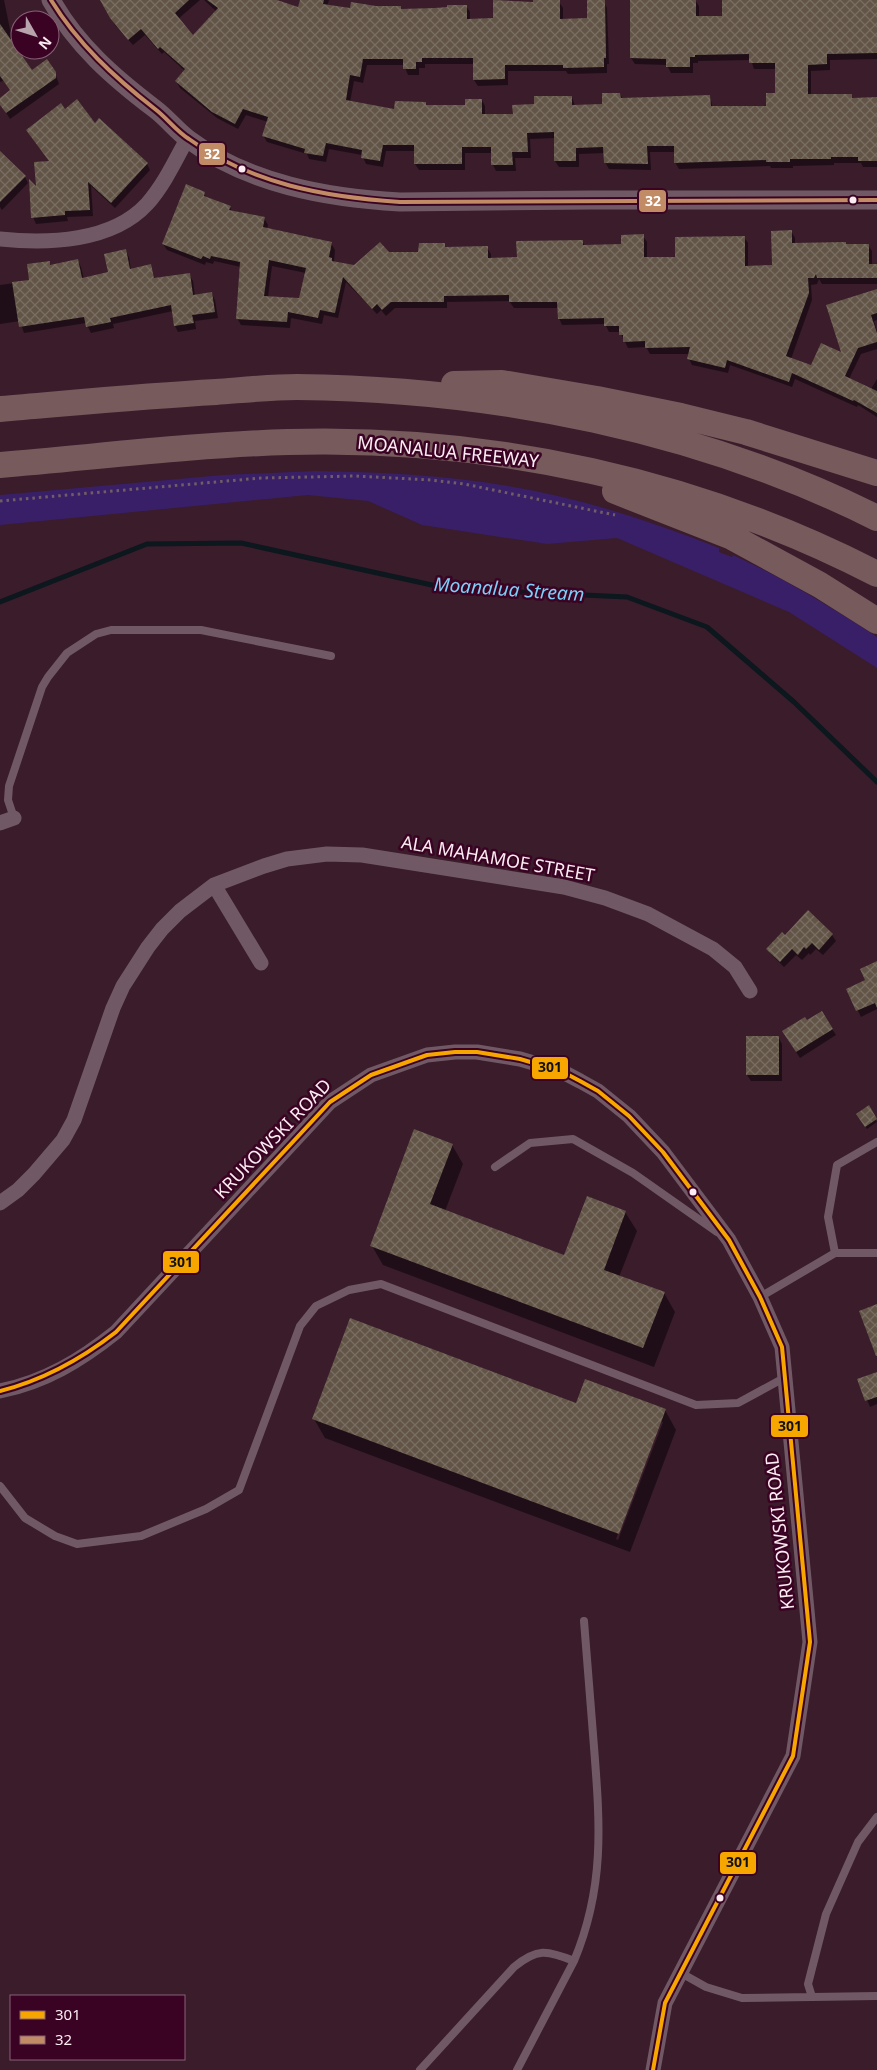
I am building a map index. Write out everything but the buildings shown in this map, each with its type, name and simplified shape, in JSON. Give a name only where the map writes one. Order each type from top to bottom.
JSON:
[{"type":"highway","points":[[0,409],[296,387],[502,383],[597,399],[727,427],[820,454],[877,474]]},
{"type":"highway","points":[[296,387],[466,399],[590,418],[678,441],[737,460],[796,481],[877,518]]},
{"type":"highway","name":"MOANALUA FREEWAY","points":[[0,465],[227,445],[289,442],[352,442],[471,450],[530,458],[594,471],[714,505],[828,550],[877,574]]},
{"type":"highway","points":[[530,458],[732,537],[820,585],[877,621]]},
{"type":"street","points":[[51,0],[69,30],[90,54],[115,78],[164,116],[187,139],[233,165],[284,185],[370,201],[400,202],[877,200]]},
{"type":"street","points":[[0,239],[80,238],[95,235],[120,225],[146,205],[161,185],[187,139]]},
{"type":"street","name":"ALA MAHAMOE STREET","points":[[0,1203],[18,1190],[34,1174],[63,1140],[74,1120],[113,1008],[135,965],[162,929],[214,885],[287,859],[308,855],[347,854],[564,887],[623,904],[675,927],[713,949],[735,967],[750,991]]},
{"type":"street","points":[[214,885],[261,964]]},
{"type":"street","name":"KRUKOWSKI ROAD","points":[[0,1391],[20,1387],[44,1378],[90,1352],[116,1332],[330,1102],[371,1075],[427,1055],[477,1052],[520,1059],[561,1071],[598,1091],[630,1116],[663,1152],[728,1240],[760,1297],[782,1347],[810,1642],[793,1756],[666,2002],[653,2070]]},
{"type":"lane","points":[[7,820],[9,786],[42,687],[60,660],[96,634],[111,630],[201,630],[332,656]]},
{"type":"lane","points":[[495,1167],[530,1143],[573,1138],[634,1173],[728,1240]]},
{"type":"lane","points":[[835,1253],[828,1217],[836,1165],[877,1142]]},
{"type":"lane","points":[[760,1297],[835,1253],[877,1253]]},
{"type":"lane","points":[[0,1486],[24,1518],[55,1536],[77,1544],[140,1536],[206,1509],[239,1490],[300,1326],[316,1306],[349,1290],[381,1284],[696,1405],[738,1403],[784,1378]]},
{"type":"lane","points":[[517,2070],[584,1938],[597,1879],[600,1819],[584,1620]]},
{"type":"lane","points":[[812,1997],[808,1984],[826,1914],[858,1842],[877,1817]]},
{"type":"lane","points":[[420,2070],[514,1967],[529,1955],[545,1952],[574,1961]]},
{"type":"lane","points":[[681,1973],[706,1987],[742,1998],[877,1996]]},
{"type":"path","points":[[0,500],[261,478],[355,476],[431,480],[464,484],[621,518]]},
{"type":"shaded area","points":[[315,471],[412,475],[508,486],[589,504],[668,529],[719,548],[719,552],[732,557],[733,555],[770,573],[877,637],[877,668],[789,612],[617,538],[547,544],[422,525],[368,501],[308,495],[0,525],[0,495],[223,475]]},
{"type":"waterway","name":"Moanalua Stream","points":[[0,602],[147,544],[241,543],[450,589],[627,597],[707,627],[794,702],[877,782]]},
{"type":"transit line","name":"32","points":[[51,0],[73,31],[98,59],[184,136],[238,167],[263,177],[317,192],[400,202],[877,200]]},
{"type":"transit line","name":"301","points":[[0,1391],[32,1381],[61,1368],[116,1332],[330,1102],[371,1075],[427,1055],[477,1052],[520,1059],[561,1071],[598,1091],[629,1116],[663,1152],[729,1240],[760,1297],[782,1347],[810,1642],[793,1756],[665,2003],[653,2070]]}]
